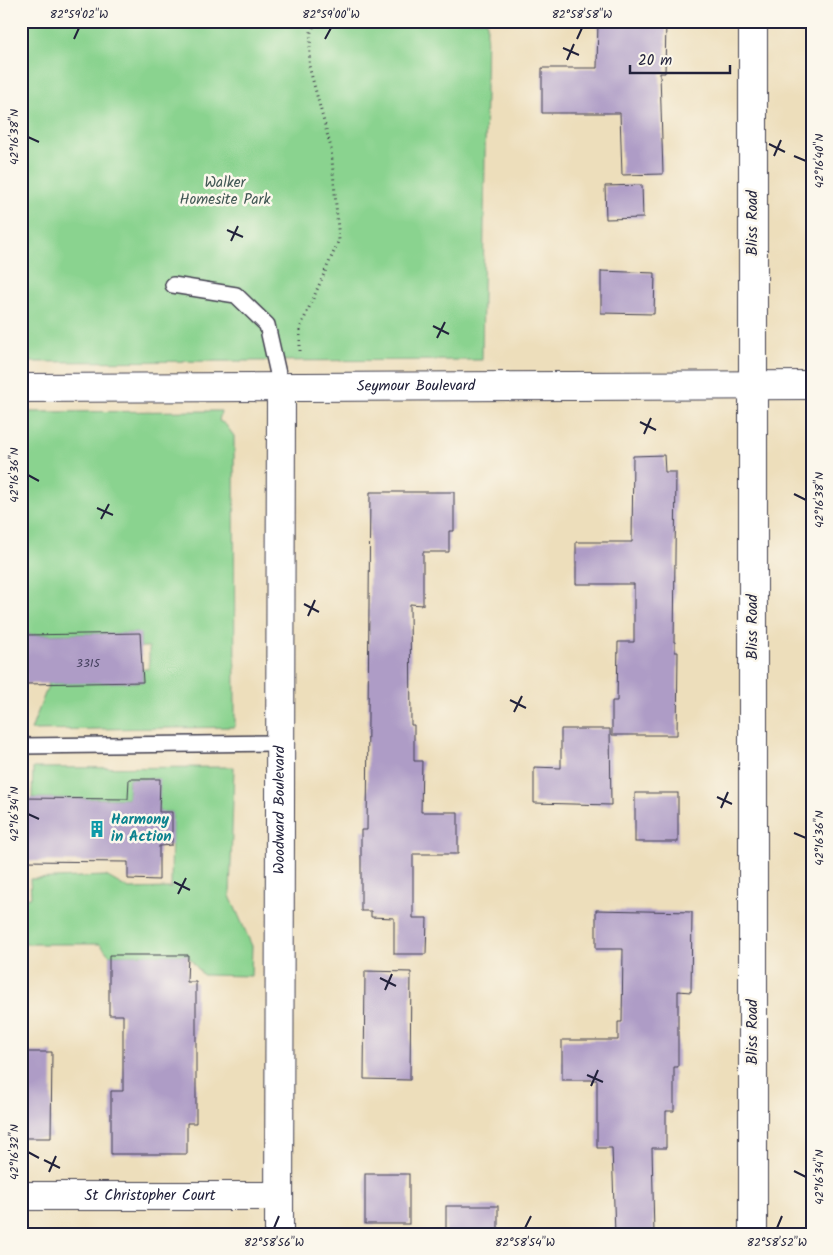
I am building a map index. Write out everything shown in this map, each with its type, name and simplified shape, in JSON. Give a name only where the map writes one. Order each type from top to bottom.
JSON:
[{"type":"street","name":"Bliss Road","points":[[753,21],[753,1234]]},
{"type":"street","name":"Seymour Boulevard","points":[[21,388],[812,384]]},
{"type":"street","name":"Woodward Boulevard","points":[[279,1234],[281,387]]},
{"type":"street","name":"St Christopher Court","points":[[21,1196],[279,1196]]},
{"type":"lane","points":[[173,285],[236,295],[266,325],[281,387]]},
{"type":"lane","points":[[21,746],[280,743]]},
{"type":"path","points":[[300,356],[300,328],[339,240],[331,148],[309,66],[311,32],[316,21]]},
{"type":"green space","name":"Walker Homesite Park","points":[[21,21],[487,21],[482,360],[21,362]]},
{"type":"green space","points":[[221,411],[219,421],[225,424],[234,436],[235,727],[31,730],[49,683],[143,682],[142,669],[149,669],[149,647],[140,647],[140,633],[26,635],[26,657],[21,657],[21,412]]},
{"type":"green space","points":[[234,767],[230,896],[252,946],[251,976],[203,975],[187,955],[109,955],[100,944],[21,944],[21,898],[31,897],[30,879],[106,876],[129,889],[171,888],[172,812],[159,812],[159,779],[129,779],[128,799],[32,798],[33,768]]},
{"type":"building","points":[[598,21],[666,21],[665,73],[660,73],[663,174],[622,175],[620,113],[542,113],[542,68],[597,68]]},
{"type":"building","points":[[642,185],[643,218],[606,219],[605,186]]},
{"type":"building","points":[[601,271],[655,273],[654,314],[601,313]]},
{"type":"building","points":[[664,455],[665,472],[676,472],[674,642],[675,652],[678,652],[677,735],[612,735],[612,701],[617,701],[618,642],[634,642],[634,584],[576,584],[576,542],[632,542],[633,456]]},
{"type":"building","points":[[370,492],[454,492],[454,531],[449,531],[449,552],[423,552],[423,605],[410,604],[411,725],[414,725],[414,761],[422,761],[421,812],[458,812],[458,854],[413,854],[413,918],[427,918],[426,954],[394,954],[394,918],[371,917],[371,911],[361,911],[361,830],[367,830]]},
{"type":"building","points":[[140,633],[143,682],[26,684],[26,635]]},
{"type":"building","points":[[561,729],[610,729],[611,805],[534,803],[534,767],[561,768]]},
{"type":"building","name":"Harmony in Action","points":[[129,779],[160,779],[159,812],[172,812],[172,845],[159,846],[159,880],[128,879],[128,862],[21,861],[21,798],[128,799]]},
{"type":"building","points":[[635,793],[678,793],[678,842],[635,842]]},
{"type":"building","points":[[596,910],[692,912],[691,992],[678,991],[678,1067],[674,1067],[674,1111],[666,1111],[666,1148],[652,1148],[654,1234],[615,1234],[612,1148],[597,1148],[597,1080],[562,1080],[562,1040],[618,1040],[618,1022],[622,1022],[623,949],[596,949]]},
{"type":"building","points":[[109,955],[188,955],[187,982],[196,982],[196,1123],[187,1123],[187,1154],[111,1154],[111,1091],[123,1091],[123,1015],[109,1015]]},
{"type":"building","points":[[365,971],[411,972],[410,1080],[364,1079]]},
{"type":"building","points":[[21,1052],[52,1052],[51,1138],[21,1138]]},
{"type":"building","points":[[365,1174],[409,1174],[409,1224],[365,1224]]},
{"type":"building","points":[[446,1206],[498,1206],[498,1234],[446,1234]]},
{"type":"place","name":"Harmony in Action","points":[[97,829]]}]
